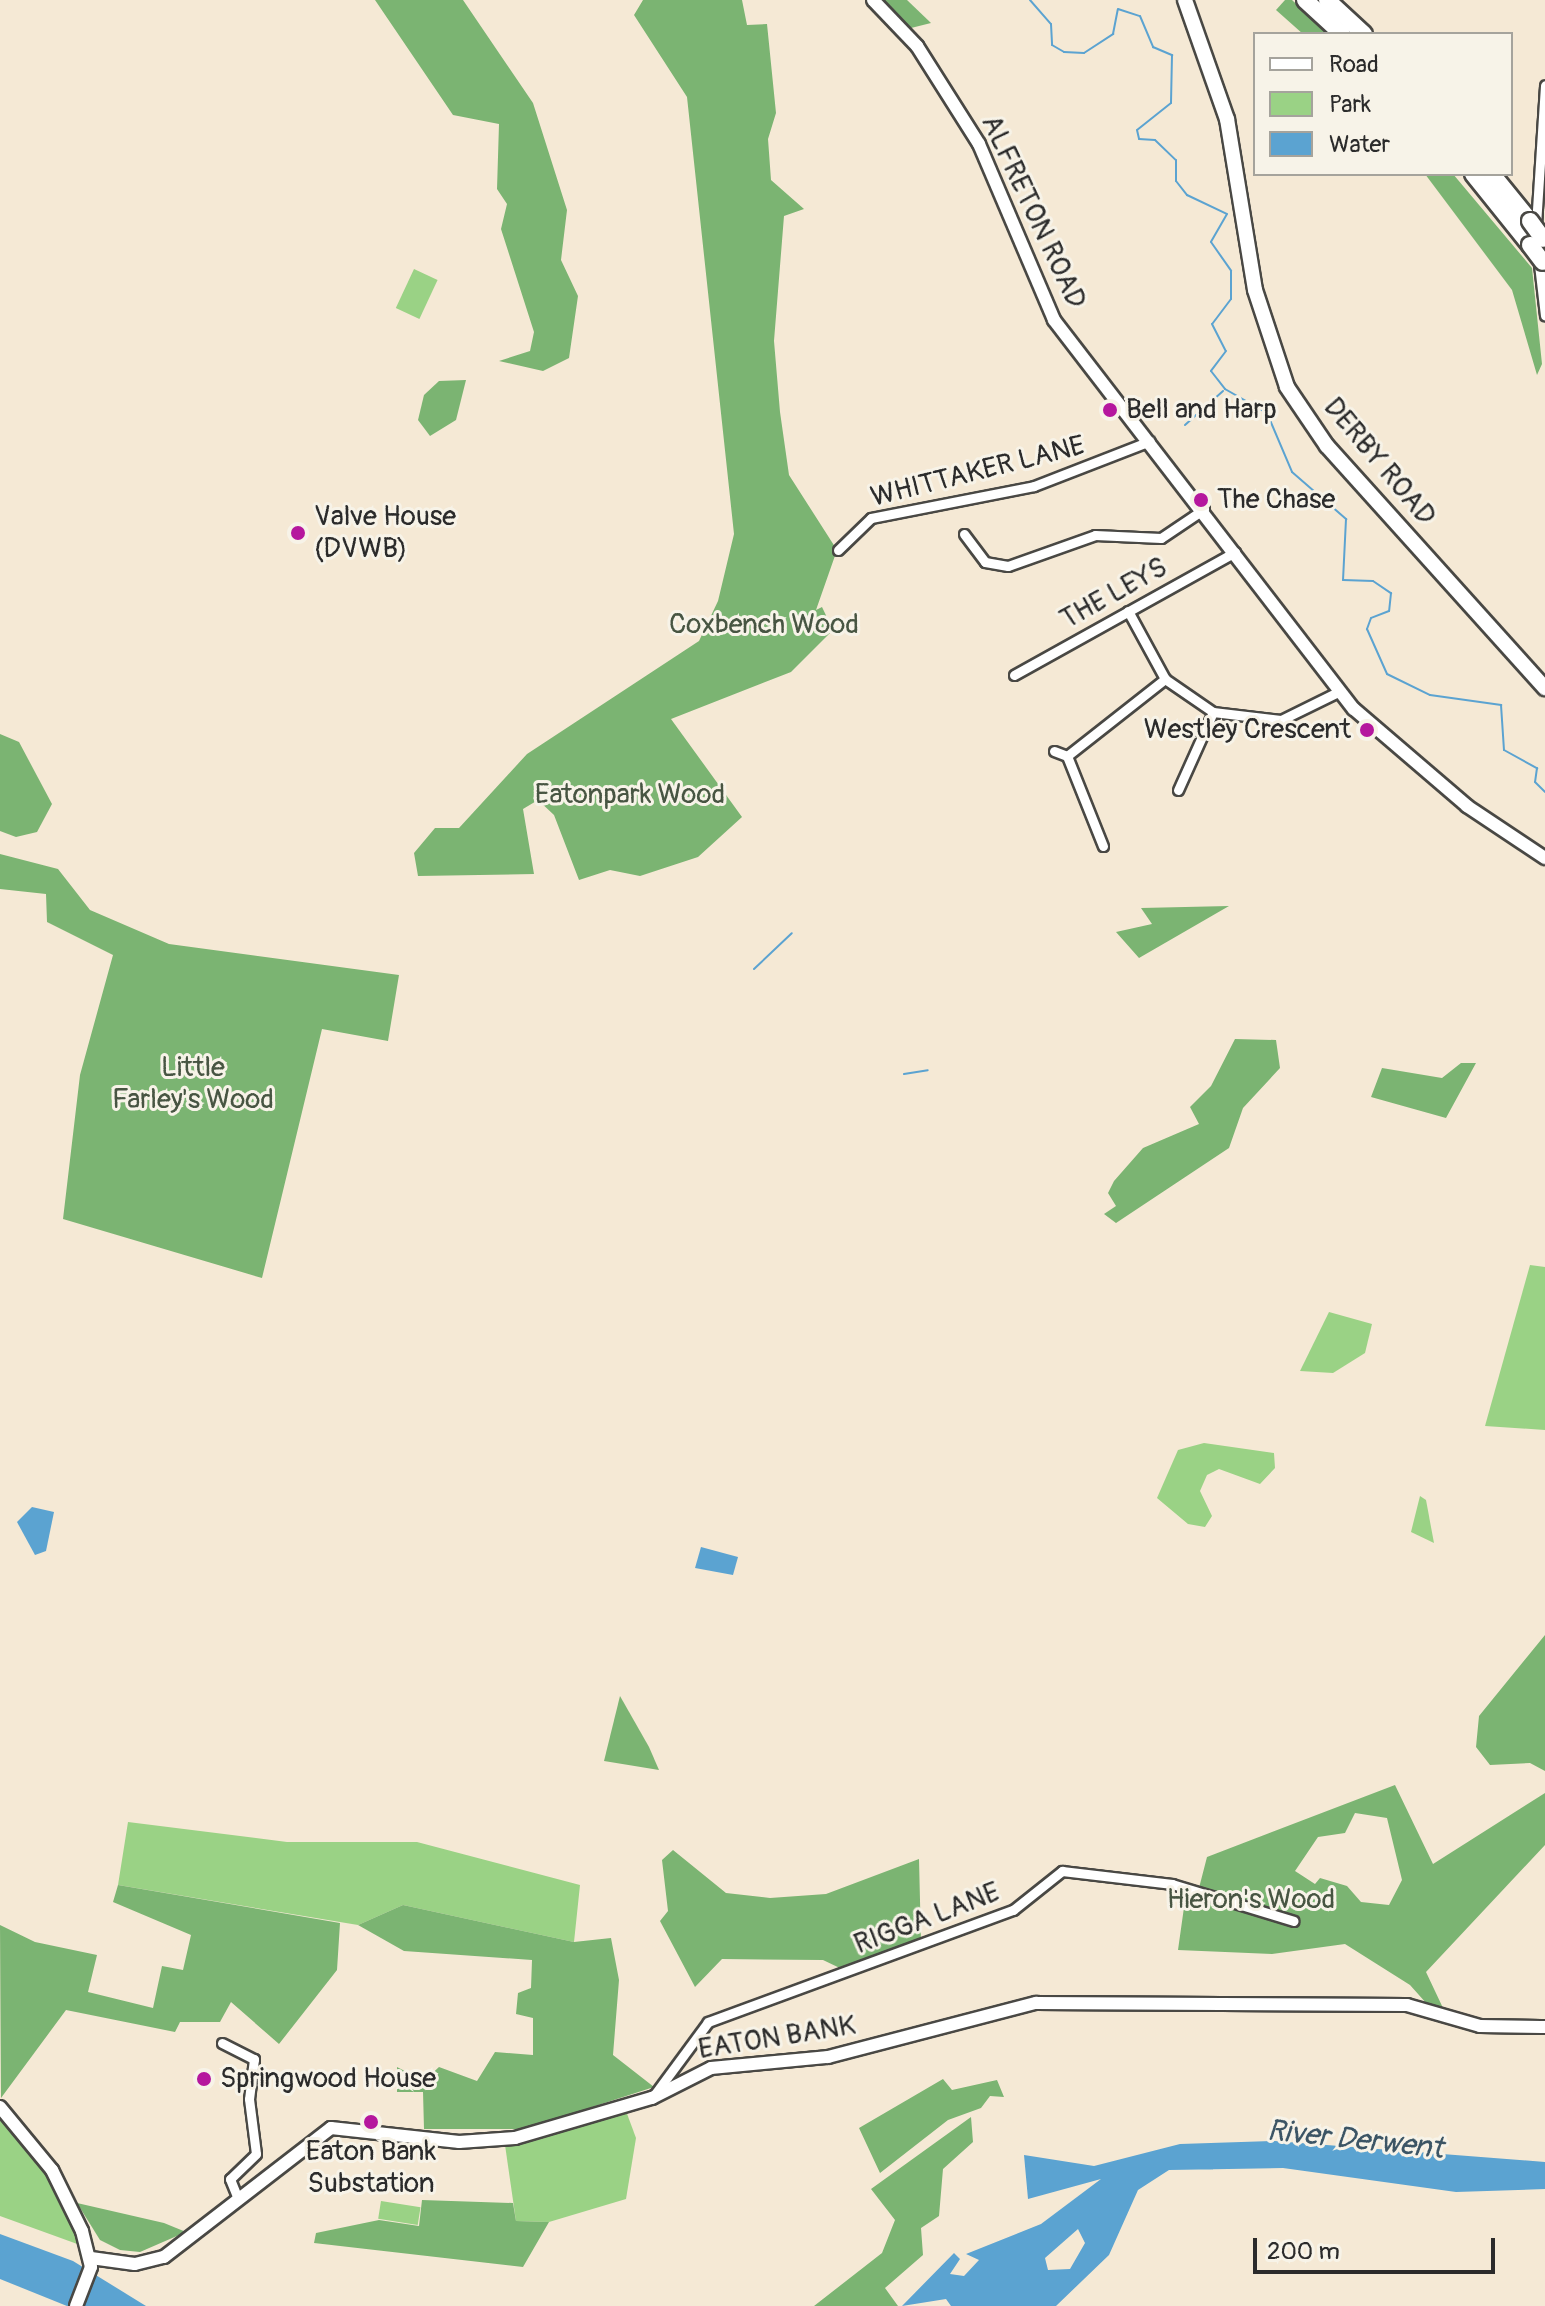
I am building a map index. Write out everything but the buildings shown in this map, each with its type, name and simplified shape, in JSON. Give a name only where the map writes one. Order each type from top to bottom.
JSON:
[{"type":"highway","points":[[1305,0],[1340,32]]},
{"type":"highway","points":[[1327,0],[1362,32]]},
{"type":"highway","points":[[1475,176],[1540,242]]},
{"type":"highway","points":[[1494,176],[1530,221],[1540,242],[1544,263]]},
{"type":"main road","name":"DERBY ROAD","points":[[1185,0],[1227,119],[1255,290],[1287,387],[1327,446],[1545,688]]},
{"type":"street","name":"ALFRETON ROAD","points":[[873,0],[917,46],[979,144],[1054,320],[1204,509],[1340,691],[1422,770],[1545,858]]},
{"type":"street","points":[[1545,85],[1535,212],[1545,316]]},
{"type":"street","name":"WHITTAKER LANE","points":[[838,550],[861,525],[1034,486],[1150,441]]},
{"type":"street","points":[[964,534],[985,562],[1008,566],[1095,535],[1161,538],[1204,509]]},
{"type":"street","name":"THE LEYS","points":[[1014,675],[1235,552]]},
{"type":"street","points":[[1128,611],[1165,679],[1213,712],[1281,720],[1340,691]]},
{"type":"street","points":[[1067,756],[1165,679]]},
{"type":"street","points":[[1178,790],[1213,712]]},
{"type":"street","points":[[1054,751],[1067,756],[1104,839]]},
{"type":"street","name":"RIGGA LANE","points":[[652,2098],[708,2022],[1013,1910],[1062,1871],[1172,1884],[1294,1921]]},
{"type":"street","name":"EATON BANK","points":[[90,2264],[157,2260],[331,2128],[493,2141],[652,2098],[711,2068],[828,2057],[1047,2002],[1420,2006],[1480,2026],[1545,2027]]},
{"type":"street","points":[[222,2043],[254,2059],[249,2099],[256,2154],[230,2179],[238,2199]]},
{"type":"street","points":[[0,2107],[52,2170],[90,2264],[76,2306]]},
{"type":"green space","points":[[375,0],[463,0],[533,103],[567,210],[561,260],[578,296],[569,358],[543,371],[499,361],[530,351],[534,332],[501,229],[507,204],[497,189],[499,124],[453,115]]},
{"type":"green space","name":"Coxbench Wood","points":[[643,0],[742,0],[747,25],[767,24],[776,113],[768,139],[771,180],[804,209],[784,216],[774,341],[780,412],[789,475],[837,550],[816,610],[822,607],[833,630],[791,672],[671,719],[742,817],[698,857],[640,876],[610,870],[579,880],[554,815],[538,800],[523,809],[534,874],[418,876],[414,853],[435,828],[459,828],[527,754],[699,641],[718,601],[734,534],[687,97],[634,15]]},
{"type":"green space","points":[[882,0],[907,0],[931,23],[911,28]]},
{"type":"green space","points":[[1285,0],[1292,0],[1326,32],[1301,32],[1276,10]]},
{"type":"green space","points":[[1426,176],[1455,176],[1532,268],[1542,364],[1537,375],[1512,290]]},
{"type":"green space","points":[[414,269],[438,280],[419,319],[396,308]]},
{"type":"green space","points":[[466,380],[456,420],[430,436],[418,420],[424,395],[439,381]]},
{"type":"green space","points":[[0,734],[19,742],[52,804],[37,832],[16,837],[0,831]]},
{"type":"green space","name":"Little Farley's Wood","points":[[0,854],[58,869],[90,910],[169,944],[399,975],[388,1041],[322,1029],[262,1278],[63,1219],[80,1075],[113,955],[47,922],[46,894],[0,889]]},
{"type":"green space","points":[[1229,906],[1139,958],[1116,932],[1152,924],[1141,908]]},
{"type":"green space","points":[[1235,1039],[1276,1040],[1280,1068],[1243,1108],[1229,1148],[1116,1223],[1104,1214],[1116,1206],[1108,1193],[1114,1181],[1143,1148],[1199,1124],[1190,1107],[1211,1086]]},
{"type":"green space","points":[[1461,1063],[1476,1063],[1446,1118],[1371,1097],[1382,1068],[1442,1078]]},
{"type":"green space","points":[[1530,1265],[1545,1267],[1545,1430],[1485,1426]]},
{"type":"green space","points":[[1329,1312],[1372,1324],[1365,1353],[1333,1373],[1300,1371]]},
{"type":"green space","points":[[1204,1443],[1274,1453],[1275,1468],[1260,1484],[1219,1469],[1207,1475],[1200,1491],[1212,1516],[1205,1527],[1188,1524],[1157,1498],[1178,1450]]},
{"type":"green space","points":[[1420,1496],[1426,1500],[1434,1543],[1411,1532]]},
{"type":"green space","points":[[1545,1635],[1545,1771],[1530,1763],[1490,1765],[1476,1747],[1479,1716]]},
{"type":"green space","points":[[620,1696],[649,1747],[659,1770],[604,1761]]},
{"type":"green space","name":"Hieron's Wood","points":[[1395,1785],[1433,1864],[1545,1793],[1545,1845],[1426,1972],[1443,2008],[1427,2004],[1410,1985],[1345,1944],[1272,1954],[1178,1950],[1187,1886],[1199,1888],[1207,1857]],"holes":[[[1355,1813],[1387,1818],[1402,1880],[1389,1905],[1361,1902],[1347,1886],[1320,1878],[1315,1884],[1295,1871],[1318,1837],[1345,1833]]]},
{"type":"green space","points":[[128,1822],[287,1842],[417,1842],[580,1885],[574,1942],[403,1905],[358,1925],[118,1885]]},
{"type":"green space","points":[[673,1850],[726,1893],[770,1898],[826,1894],[919,1859],[921,1942],[844,1970],[823,1960],[722,1959],[695,1987],[660,1921],[668,1911],[662,1860]]},
{"type":"green space","points":[[118,1885],[340,1923],[337,1970],[279,2044],[231,2002],[220,2022],[180,2022],[175,2032],[66,2010],[1,2098],[0,1925],[35,1942],[97,1955],[88,1992],[153,2008],[162,1966],[183,1970],[191,1935],[113,1902]]},
{"type":"green space","points":[[403,1905],[574,1942],[611,1938],[619,1980],[613,2055],[654,2087],[524,2129],[424,2129],[423,2092],[397,2092],[397,2067],[424,2081],[439,2067],[477,2081],[495,2052],[533,2055],[533,2018],[516,2014],[518,1993],[531,1988],[532,1960],[404,1951],[358,1925]]},
{"type":"green space","points":[[943,2079],[952,2090],[997,2080],[1004,2097],[990,2096],[981,2108],[948,2120],[880,2173],[859,2128]]},
{"type":"green space","points":[[626,2111],[636,2138],[626,2199],[549,2222],[516,2221],[505,2145]]},
{"type":"green space","points":[[0,2116],[45,2172],[80,2245],[0,2216]]},
{"type":"green space","points":[[971,2117],[973,2142],[943,2169],[939,2216],[921,2228],[923,2255],[885,2288],[898,2306],[814,2306],[882,2253],[895,2220],[871,2189]]},
{"type":"green space","points":[[422,2200],[513,2203],[516,2221],[549,2222],[523,2267],[314,2243],[316,2233],[379,2220],[419,2226]]},
{"type":"green space","points":[[381,2201],[421,2207],[418,2225],[378,2219]]},
{"type":"green space","points":[[77,2203],[164,2223],[186,2232],[140,2252],[120,2250],[100,2240]]},
{"type":"water","points":[[32,1507],[54,1512],[46,1551],[35,1555],[17,1522]]},
{"type":"water","points":[[701,1547],[738,1557],[733,1575],[695,1568]]},
{"type":"water","points":[[1275,2141],[1545,2162],[1545,2189],[1456,2192],[1283,2168],[1169,2170],[1138,2190],[1109,2255],[1056,2306],[951,2306],[946,2299],[902,2306],[954,2253],[960,2259],[950,2274],[964,2276],[979,2260],[966,2254],[1041,2224],[1101,2179],[1028,2199],[1024,2155],[1094,2166],[1180,2144]],"holes":[[[1078,2229],[1085,2243],[1070,2269],[1048,2270],[1045,2258]]]},
{"type":"water","points":[[0,2234],[73,2261],[146,2306],[67,2306],[0,2279]]},
{"type":"waterway","points":[[1030,0],[1051,24],[1052,45],[1064,52],[1084,53],[1113,34],[1118,9],[1140,16],[1153,47],[1172,55],[1171,103],[1137,130],[1139,139],[1155,140],[1176,160],[1176,181],[1187,195],[1227,214],[1211,242],[1231,271],[1231,299],[1212,324],[1226,351],[1211,371],[1225,389],[1267,413],[1292,472],[1346,519],[1343,580],[1373,581],[1391,593],[1389,611],[1371,618],[1367,629],[1387,674],[1430,695],[1501,705],[1504,750],[1537,768],[1535,782],[1545,792]]},
{"type":"waterway","points":[[1185,425],[1223,391]]},
{"type":"waterway","points":[[754,969],[792,933]]},
{"type":"waterway","points":[[904,1074],[928,1070]]},
{"type":"place","name":"Bell and Harp","points":[[1110,410]]},
{"type":"place","name":"The Chase","points":[[1201,500]]},
{"type":"place","name":"Valve House (DVWB)","points":[[298,533]]},
{"type":"place","name":"Westley Crescent","points":[[1367,730]]},
{"type":"place","name":"Springwood House","points":[[204,2079]]},
{"type":"place","name":"Eaton Bank Substation","points":[[371,2122]]},
{"type":"park label","name":"Eatonpark Wood","points":[[630,795]]},
{"type":"water label","name":"River Derwent","points":[[1355,2140]]}]
